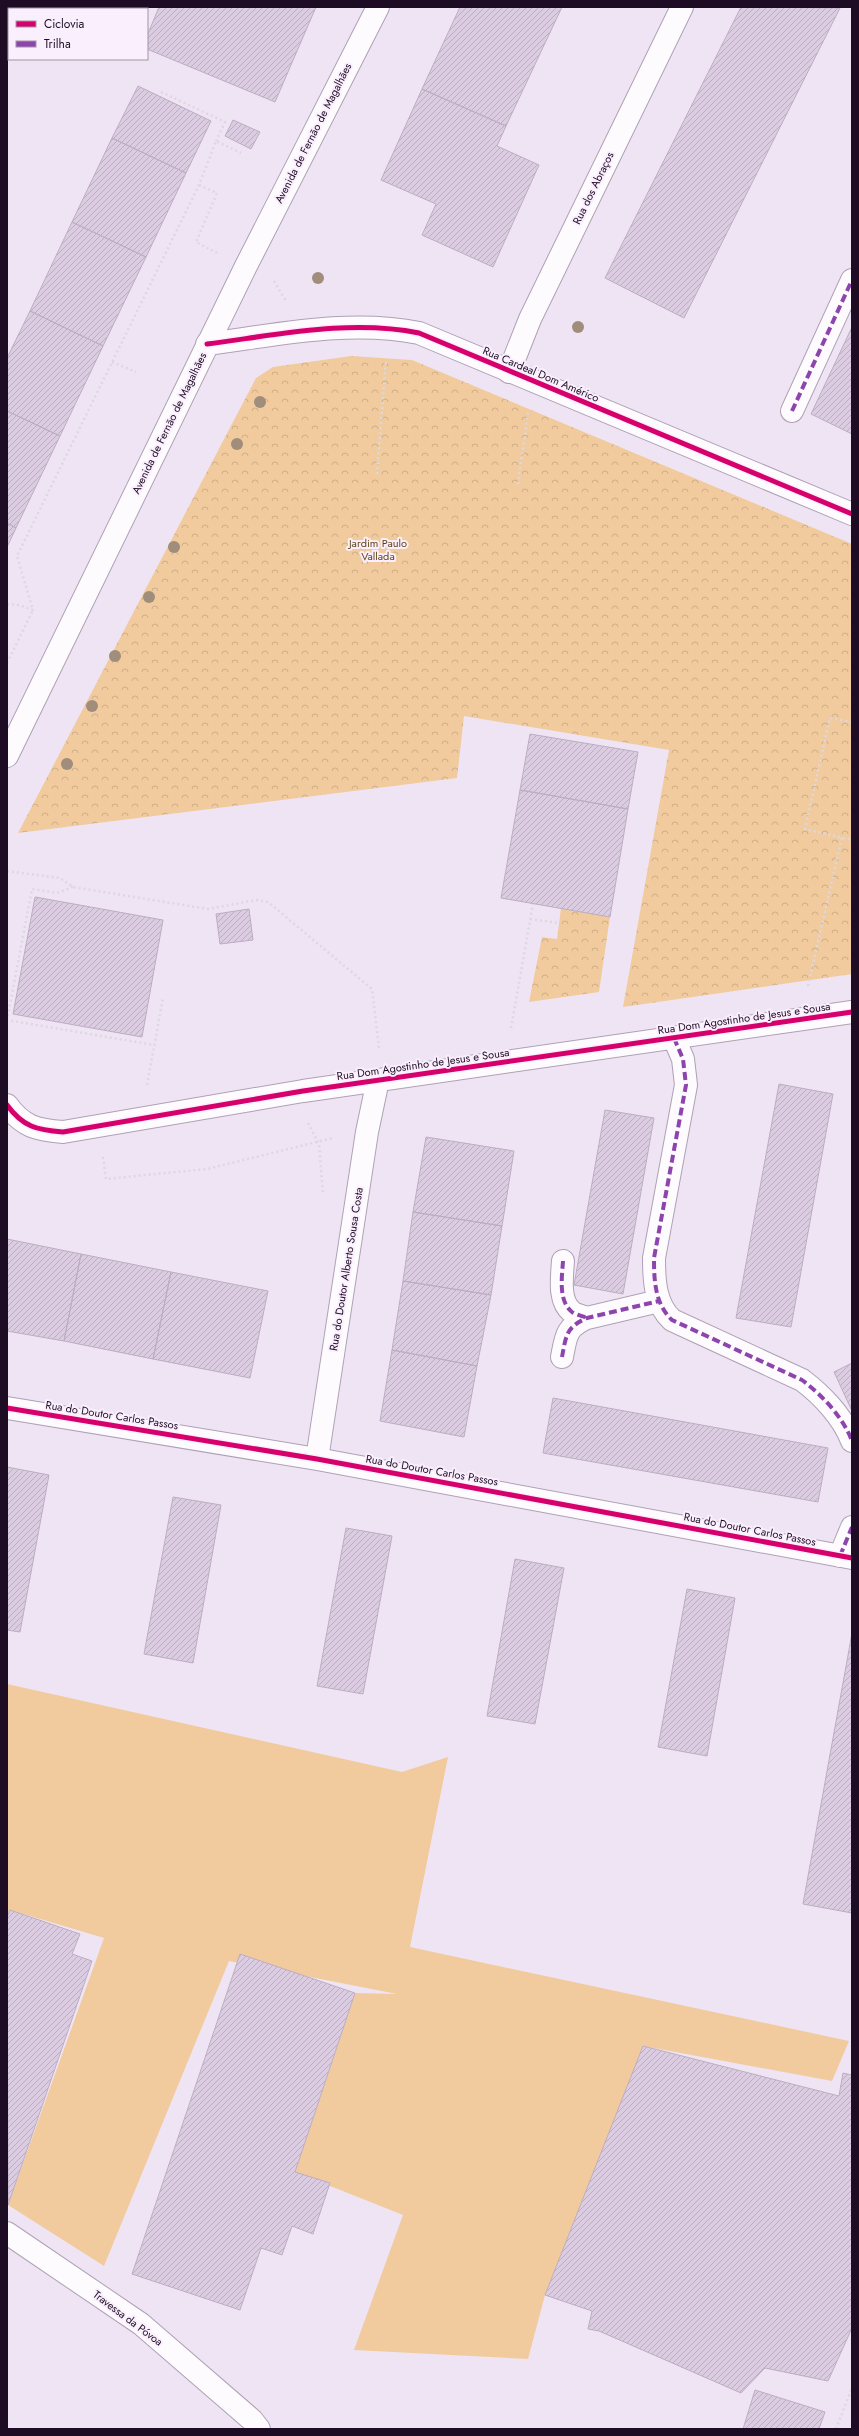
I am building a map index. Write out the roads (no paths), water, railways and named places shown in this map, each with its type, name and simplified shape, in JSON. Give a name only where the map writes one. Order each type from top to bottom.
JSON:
[{"type":"street","name":"Avenida de Fernão de Magalhães","points":[[7,756],[207,344],[378,7]]},
{"type":"street","name":"Rua dos Abraços","points":[[509,372],[530,319],[682,7]]},
{"type":"street","points":[[792,411],[852,280]]},
{"type":"street","name":"Rua Cardeal Dom Américo","points":[[207,344],[321,330],[389,328],[419,333],[509,372],[852,514]]},
{"type":"street","name":"Rua Dom Agostinho de Jesus e Sousa","points":[[7,1105],[14,1115],[37,1130],[63,1132],[141,1117],[378,1080],[852,1012]]},
{"type":"street","points":[[674,1038],[682,1059],[686,1085],[654,1258],[654,1277],[659,1301],[663,1311],[672,1320],[802,1380],[827,1404],[839,1419],[852,1441]]},
{"type":"street","name":"Rua do Doutor Alberto Sousa Costa","points":[[317,1459],[367,1132],[378,1080]]},
{"type":"street","points":[[563,1261],[561,1284],[564,1302],[572,1312],[587,1318]]},
{"type":"street","points":[[562,1357],[566,1332],[576,1322],[659,1301]]},
{"type":"street","name":"Rua do Doutor Carlos Passos","points":[[7,1408],[317,1459],[846,1557]]},
{"type":"street","points":[[846,1557],[852,1527]]},
{"type":"street","name":"Travessa da Póvoa","points":[[7,2233],[141,2324],[252,2420],[260,2429]]},
{"type":"park label","name":"Jardim Paulo Vallada","points":[[378,549]]}]
